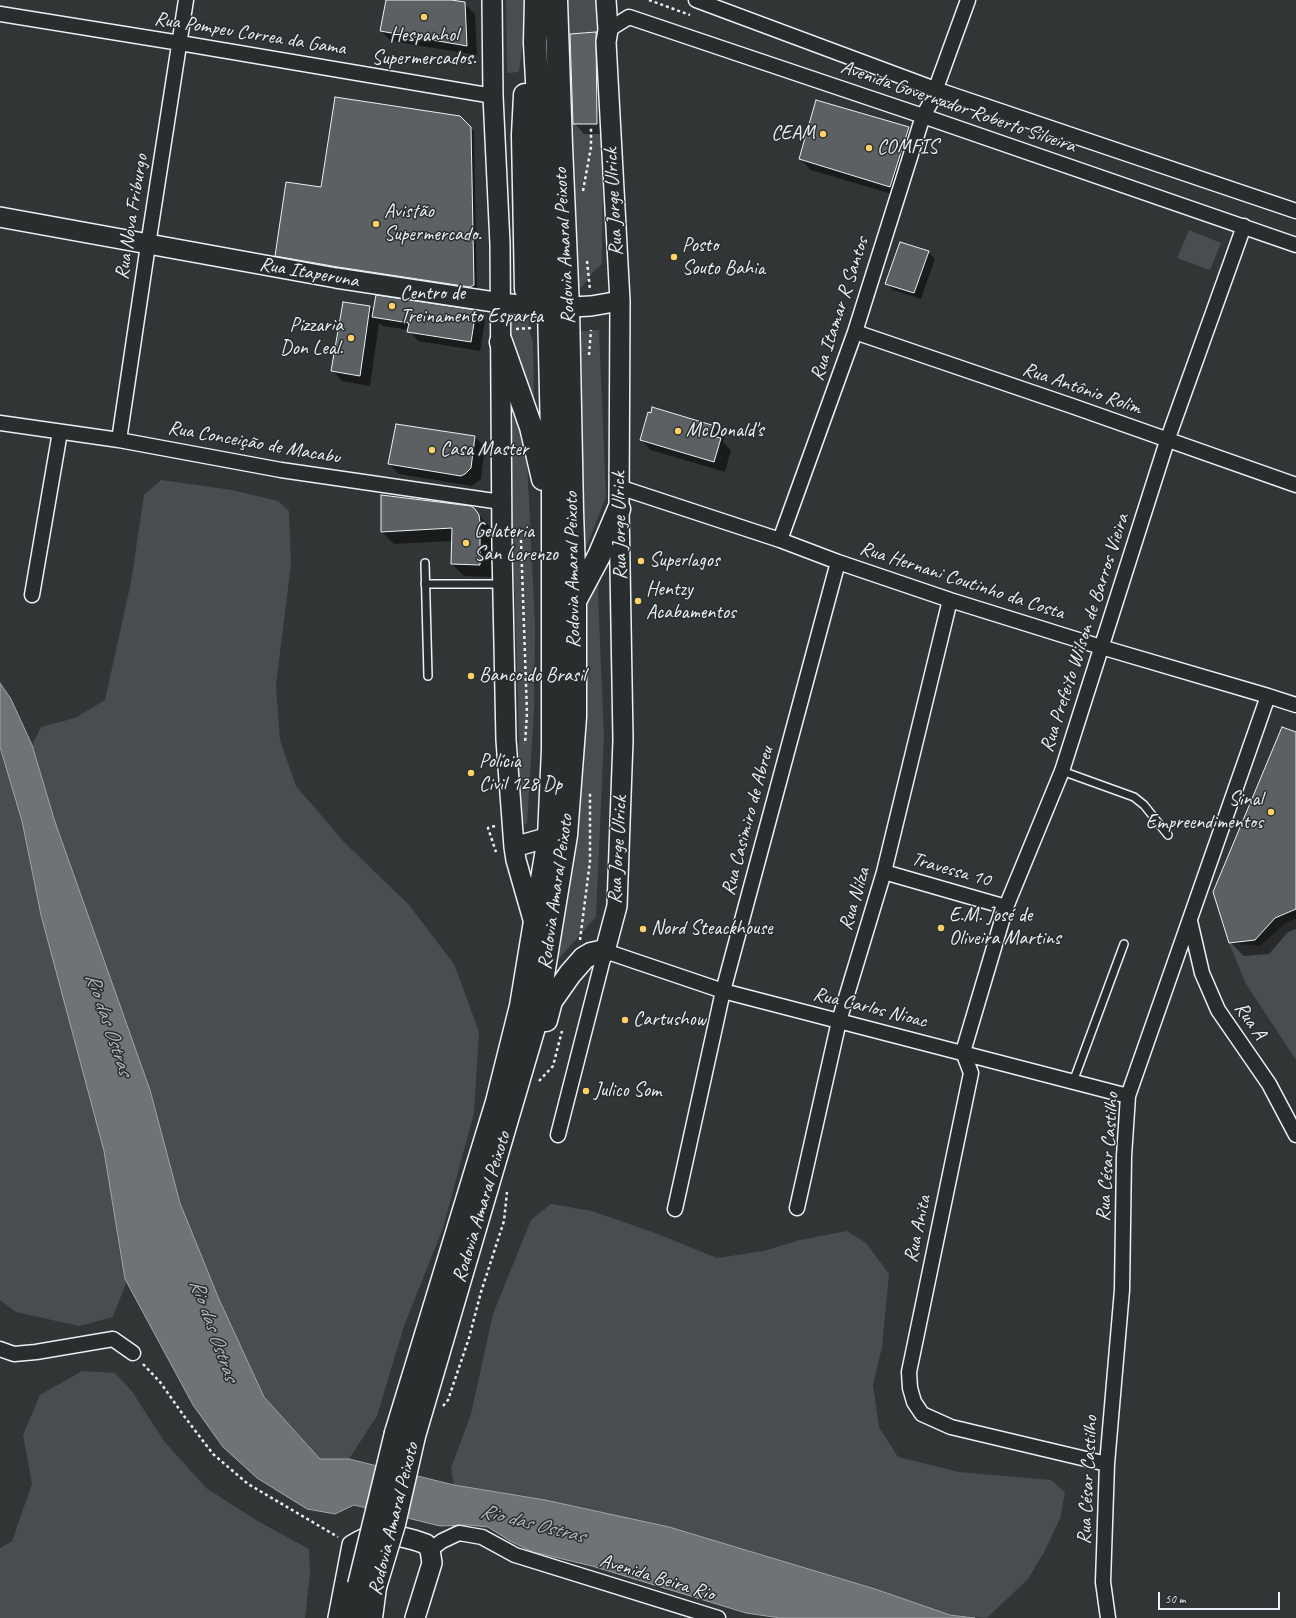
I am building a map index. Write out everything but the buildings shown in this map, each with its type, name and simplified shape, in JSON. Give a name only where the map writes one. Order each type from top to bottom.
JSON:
[{"type":"highway","points":[[536,0],[535,43],[526,90],[523,135],[526,289],[559,308]]},
{"type":"highway","name":"Rodovia Amaral Peixoto","points":[[353,1618],[367,1586],[405,1435],[497,1102],[521,1006],[549,837],[553,750],[553,536],[559,308],[561,146],[556,0]]},
{"type":"highway","name":"Rodovia Amaral Peixoto","points":[[405,1435],[520,1080],[535,1024],[566,835],[575,717],[575,600],[572,510],[559,308]]},
{"type":"highway","points":[[501,342],[531,427],[553,536]]},
{"type":"highway","points":[[575,600],[599,556],[619,509]]},
{"type":"highway","points":[[520,1080],[537,1055],[551,1001],[570,974],[584,958],[592,954],[605,951]]},
{"type":"highway","name":"Rodovia Amaral Peixoto","points":[[367,1586],[371,1618]]},
{"type":"main road","points":[[492,0],[493,96],[500,244],[501,502],[506,740],[514,847],[534,924]]},
{"type":"main road","name":"Rua Jorge Ulrick","points":[[605,951],[617,906],[623,740],[619,509],[620,301],[606,42],[608,30],[606,0]]},
{"type":"main road","name":"Rua Itaperuna","points":[[0,217],[336,278],[501,303],[559,308],[620,301]]},
{"type":"main road","points":[[514,847],[549,837]]},
{"type":"main road","points":[[338,1618],[352,1545],[367,1537],[398,1536],[426,1544],[430,1550],[432,1563],[415,1618]]},
{"type":"street","name":"Rua Nova Friburgo","points":[[119,440],[186,0]]},
{"type":"street","name":"Avenida Governador Roberto Silveira","points":[[696,0],[935,89],[1296,211]]},
{"type":"street","name":"Rua Itamar R Santos","points":[[780,540],[855,332],[923,116],[935,89],[968,0]]},
{"type":"street","name":"Rua Pompeu Correa da Gama","points":[[0,14],[493,96]]},
{"type":"street","name":"Avenida Governador Roberto Silveira","points":[[608,30],[628,18],[923,116],[1296,245]]},
{"type":"street","name":"Rua Prefeito Wilson de Barros Vieira","points":[[963,1052],[1006,907],[1062,771],[1167,441],[1244,226]]},
{"type":"street","name":"Rua Antônio Rolim","points":[[855,332],[1072,406],[1167,441],[1296,485]]},
{"type":"street","name":"Rua Conceição de Macabu","points":[[0,423],[119,440],[281,470],[501,502]]},
{"type":"street","points":[[32,595],[60,432]]},
{"type":"street","name":"Rua Hernani Coutinho da Costa","points":[[619,487],[780,540],[838,562],[950,600],[1296,705]]},
{"type":"street","name":"Rua Casimiro de Abreu","points":[[674,1209],[723,991],[838,562]]},
{"type":"street","name":"Rua Nilza","points":[[797,1208],[839,1021],[884,872],[950,600]]},
{"type":"street","name":"Rua César Castilho","points":[[1108,1618],[1103,1582],[1107,1464],[1122,1290],[1124,1156],[1128,1096],[1268,696]]},
{"type":"street","name":"Travessa 10","points":[[884,872],[1006,907]]},
{"type":"street","name":"Rua A","points":[[1190,921],[1202,973],[1218,1010],[1269,1084],[1296,1135]]},
{"type":"street","name":"Rua Carlos Nioac","points":[[605,951],[723,991],[1128,1096]]},
{"type":"street","name":"Rua Jorge Ulrick","points":[[558,1135],[605,951]]},
{"type":"street","name":"Rua Anita","points":[[963,1052],[971,1072],[909,1372],[910,1388],[914,1402],[922,1414],[951,1427],[1107,1464]]},
{"type":"street","points":[[0,1349],[14,1354],[113,1339],[133,1353]]},
{"type":"street","name":"Avenida Beira Rio","points":[[430,1550],[442,1541],[459,1533],[482,1537],[515,1555],[718,1618]]},
{"type":"lane","points":[[425,563],[428,676]]},
{"type":"lane","points":[[425,584],[503,584]]},
{"type":"lane","points":[[1062,771],[1134,797],[1144,805],[1168,835]]},
{"type":"lane","points":[[1073,1082],[1124,944]]},
{"type":"path","points":[[133,1353],[160,1382],[213,1454],[248,1484],[352,1545]]},
{"type":"shaded area","points":[[506,0],[524,0],[525,27],[519,72],[507,73]]},
{"type":"shaded area","points":[[568,0],[596,0],[603,124],[602,264],[594,271],[582,287],[571,288],[568,124]]},
{"type":"shaded area","points":[[1189,230],[1221,243],[1210,270],[1177,258]]},
{"type":"shaded area","points":[[510,314],[528,315],[530,333],[533,342],[533,416],[512,350]]},
{"type":"shaded area","points":[[599,330],[606,497],[582,558],[574,332]]},
{"type":"shaded area","points":[[514,406],[527,459],[535,625],[534,711],[527,824],[517,822],[519,736],[510,438]]},
{"type":"shaded area","points":[[161,480],[232,490],[278,501],[289,511],[291,564],[276,685],[280,740],[296,786],[344,842],[409,905],[454,964],[479,1032],[474,1113],[443,1228],[404,1326],[377,1416],[349,1459],[320,1459],[264,1397],[218,1297],[180,1203],[150,1090],[55,822],[32,745],[41,727],[75,718],[105,700],[131,582],[144,495]]},
{"type":"shaded area","points":[[601,564],[598,593],[604,736],[596,917],[553,965],[582,604]]},
{"type":"shaded area","points":[[0,747],[22,821],[41,915],[104,1151],[126,1283],[113,1317],[79,1326],[16,1312],[0,1300]]},
{"type":"shaded area","points":[[1296,918],[1296,1060],[1246,984],[1229,943],[1260,946],[1284,924]]},
{"type":"shaded area","points":[[551,1204],[592,1211],[655,1233],[717,1258],[764,1251],[800,1240],[847,1231],[866,1243],[889,1274],[882,1347],[873,1385],[879,1427],[898,1457],[959,1472],[1051,1480],[1065,1492],[1060,1519],[1043,1554],[1028,1579],[987,1618],[950,1615],[875,1589],[775,1560],[545,1500],[454,1485],[451,1468],[471,1414],[493,1314],[531,1220]]},
{"type":"shaded area","points":[[82,1371],[115,1373],[131,1390],[164,1441],[206,1488],[256,1520],[309,1549],[310,1574],[305,1618],[0,1618],[0,1548],[12,1541],[32,1484],[23,1435],[40,1395]]},
{"type":"water","name":"Rio das Ostras","points":[[0,683],[11,699],[32,745],[55,822],[150,1090],[180,1203],[218,1297],[264,1397],[320,1459],[349,1459],[454,1485],[545,1500],[669,1527],[875,1589],[950,1615],[975,1618],[780,1618],[746,1613],[592,1566],[533,1552],[510,1541],[488,1527],[468,1525],[440,1526],[354,1505],[335,1514],[307,1509],[257,1478],[223,1447],[193,1405],[125,1279],[104,1151],[41,915],[22,821],[0,747]]},
{"type":"place","name":"Hespanhol Supermercados.","points":[[424,17]]},
{"type":"place","name":"CEAM","points":[[823,134]]},
{"type":"place","name":"COMFIS","points":[[869,148]]},
{"type":"place","name":"Avistão Supermercado.","points":[[376,224]]},
{"type":"place","name":"Posto Souto Bahia","points":[[674,257]]},
{"type":"place","name":"Centro de Treinamento Esparta","points":[[392,306]]},
{"type":"place","name":"Pizzaria Don Leal.","points":[[351,338]]},
{"type":"place","name":"McDonald's","points":[[678,431]]},
{"type":"place","name":"Casa Master","points":[[432,450]]},
{"type":"place","name":"Gelateria San Lorenzo","points":[[466,543]]},
{"type":"place","name":"Superlagos","points":[[641,561]]},
{"type":"place","name":"Hentzy Acabamentos","points":[[638,601]]},
{"type":"place","name":"Banco do Brasil","points":[[471,676]]},
{"type":"place","name":"Polícia Civil 128 Dp","points":[[471,773]]},
{"type":"place","name":"Sinal Empreendimentos","points":[[1271,812]]},
{"type":"place","name":"E.M. José de Oliveira Martins","points":[[941,928]]},
{"type":"place","name":"Nord Steackhouse","points":[[643,929]]},
{"type":"place","name":"Cartushow","points":[[625,1020]]},
{"type":"place","name":"Julico Som","points":[[586,1091]]}]
